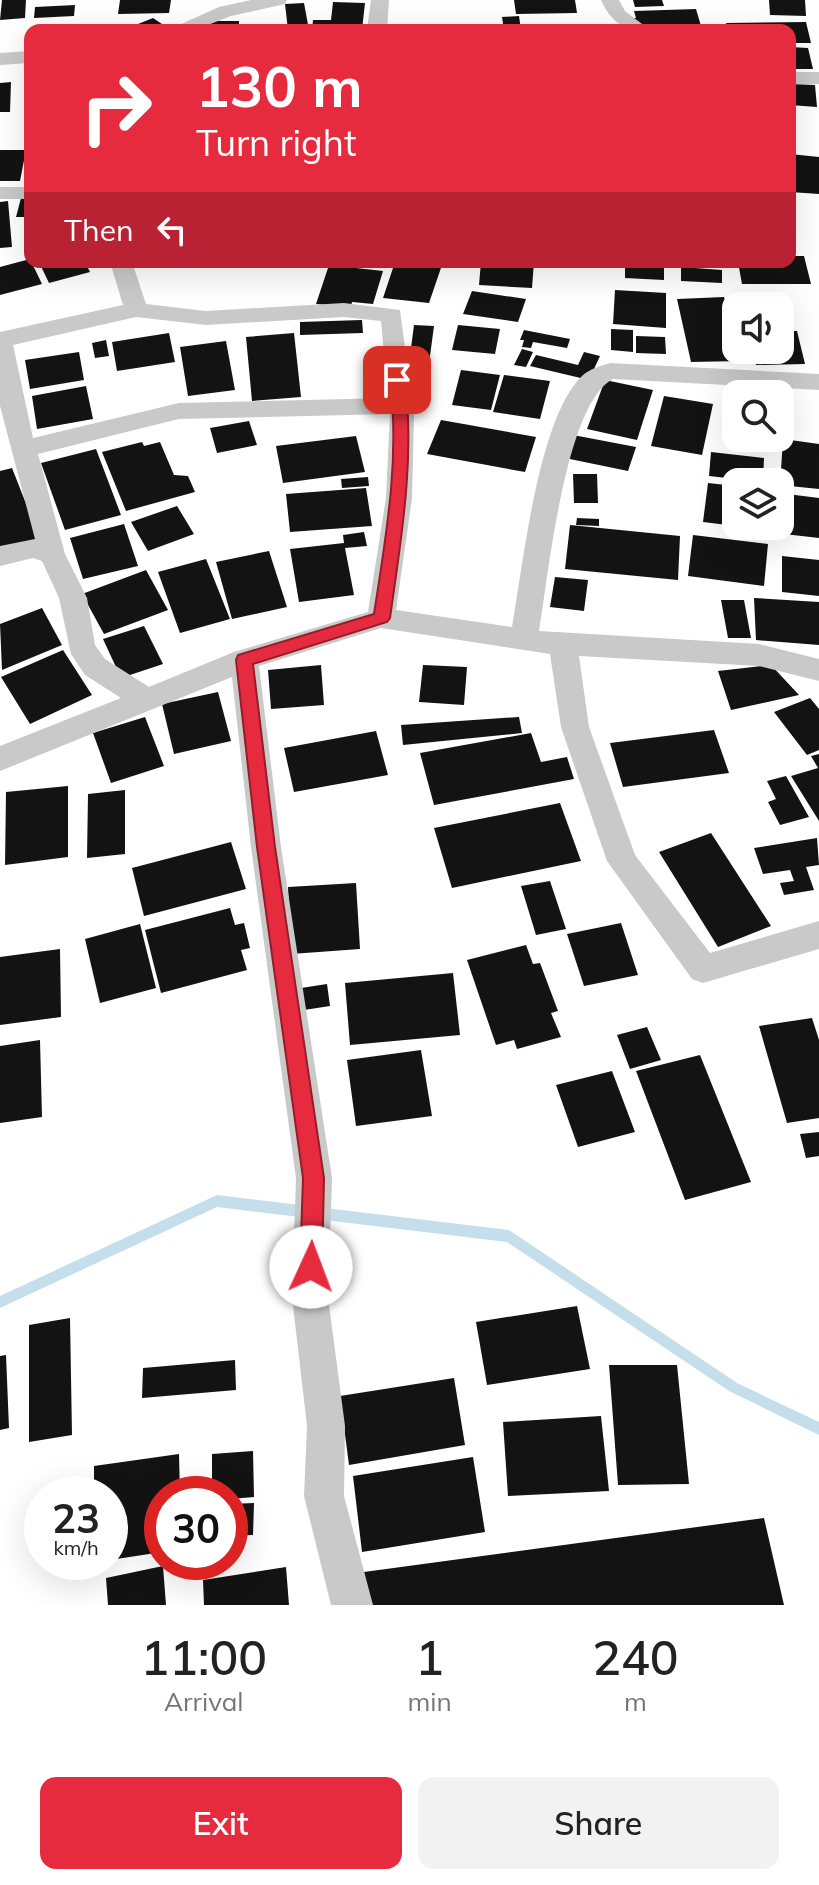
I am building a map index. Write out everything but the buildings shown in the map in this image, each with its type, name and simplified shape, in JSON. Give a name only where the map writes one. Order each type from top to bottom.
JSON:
[{"type":"street","points":[[193,24],[226,11],[278,0]]},
{"type":"street","points":[[378,24],[380,0]]},
{"type":"street","points":[[610,0],[617,14],[631,24]]},
{"type":"street","points":[[0,59],[24,57]]},
{"type":"street","points":[[796,78],[819,78]]},
{"type":"street","points":[[0,193],[24,193]]},
{"type":"street","points":[[123,268],[136,310]]},
{"type":"street","points":[[149,701],[95,667],[81,647],[73,598],[52,554],[24,449],[0,340],[136,310],[206,318],[344,310],[392,315],[400,406],[399,498],[381,618]]},
{"type":"street","points":[[524,639],[556,466],[577,405],[590,381],[610,371],[819,382]]},
{"type":"street","points":[[24,449],[179,411],[400,406]]},
{"type":"street","points":[[0,556],[33,548],[52,554]]},
{"type":"street","points":[[0,759],[244,660],[381,618],[563,645],[759,655],[819,670]]},
{"type":"street","points":[[563,645],[575,727],[622,861],[703,969],[819,935]]},
{"type":"street","points":[[244,660],[266,847],[314,1178],[310,1297],[326,1426],[324,1496],[352,1605]]},
{"type":"waterway","points":[[0,1302],[217,1201],[509,1236],[733,1387],[819,1429]]},
{"type":"route","points":[[311,1267],[314,1178],[266,847],[244,660],[381,618],[399,498],[402,415],[397,380]]}]
